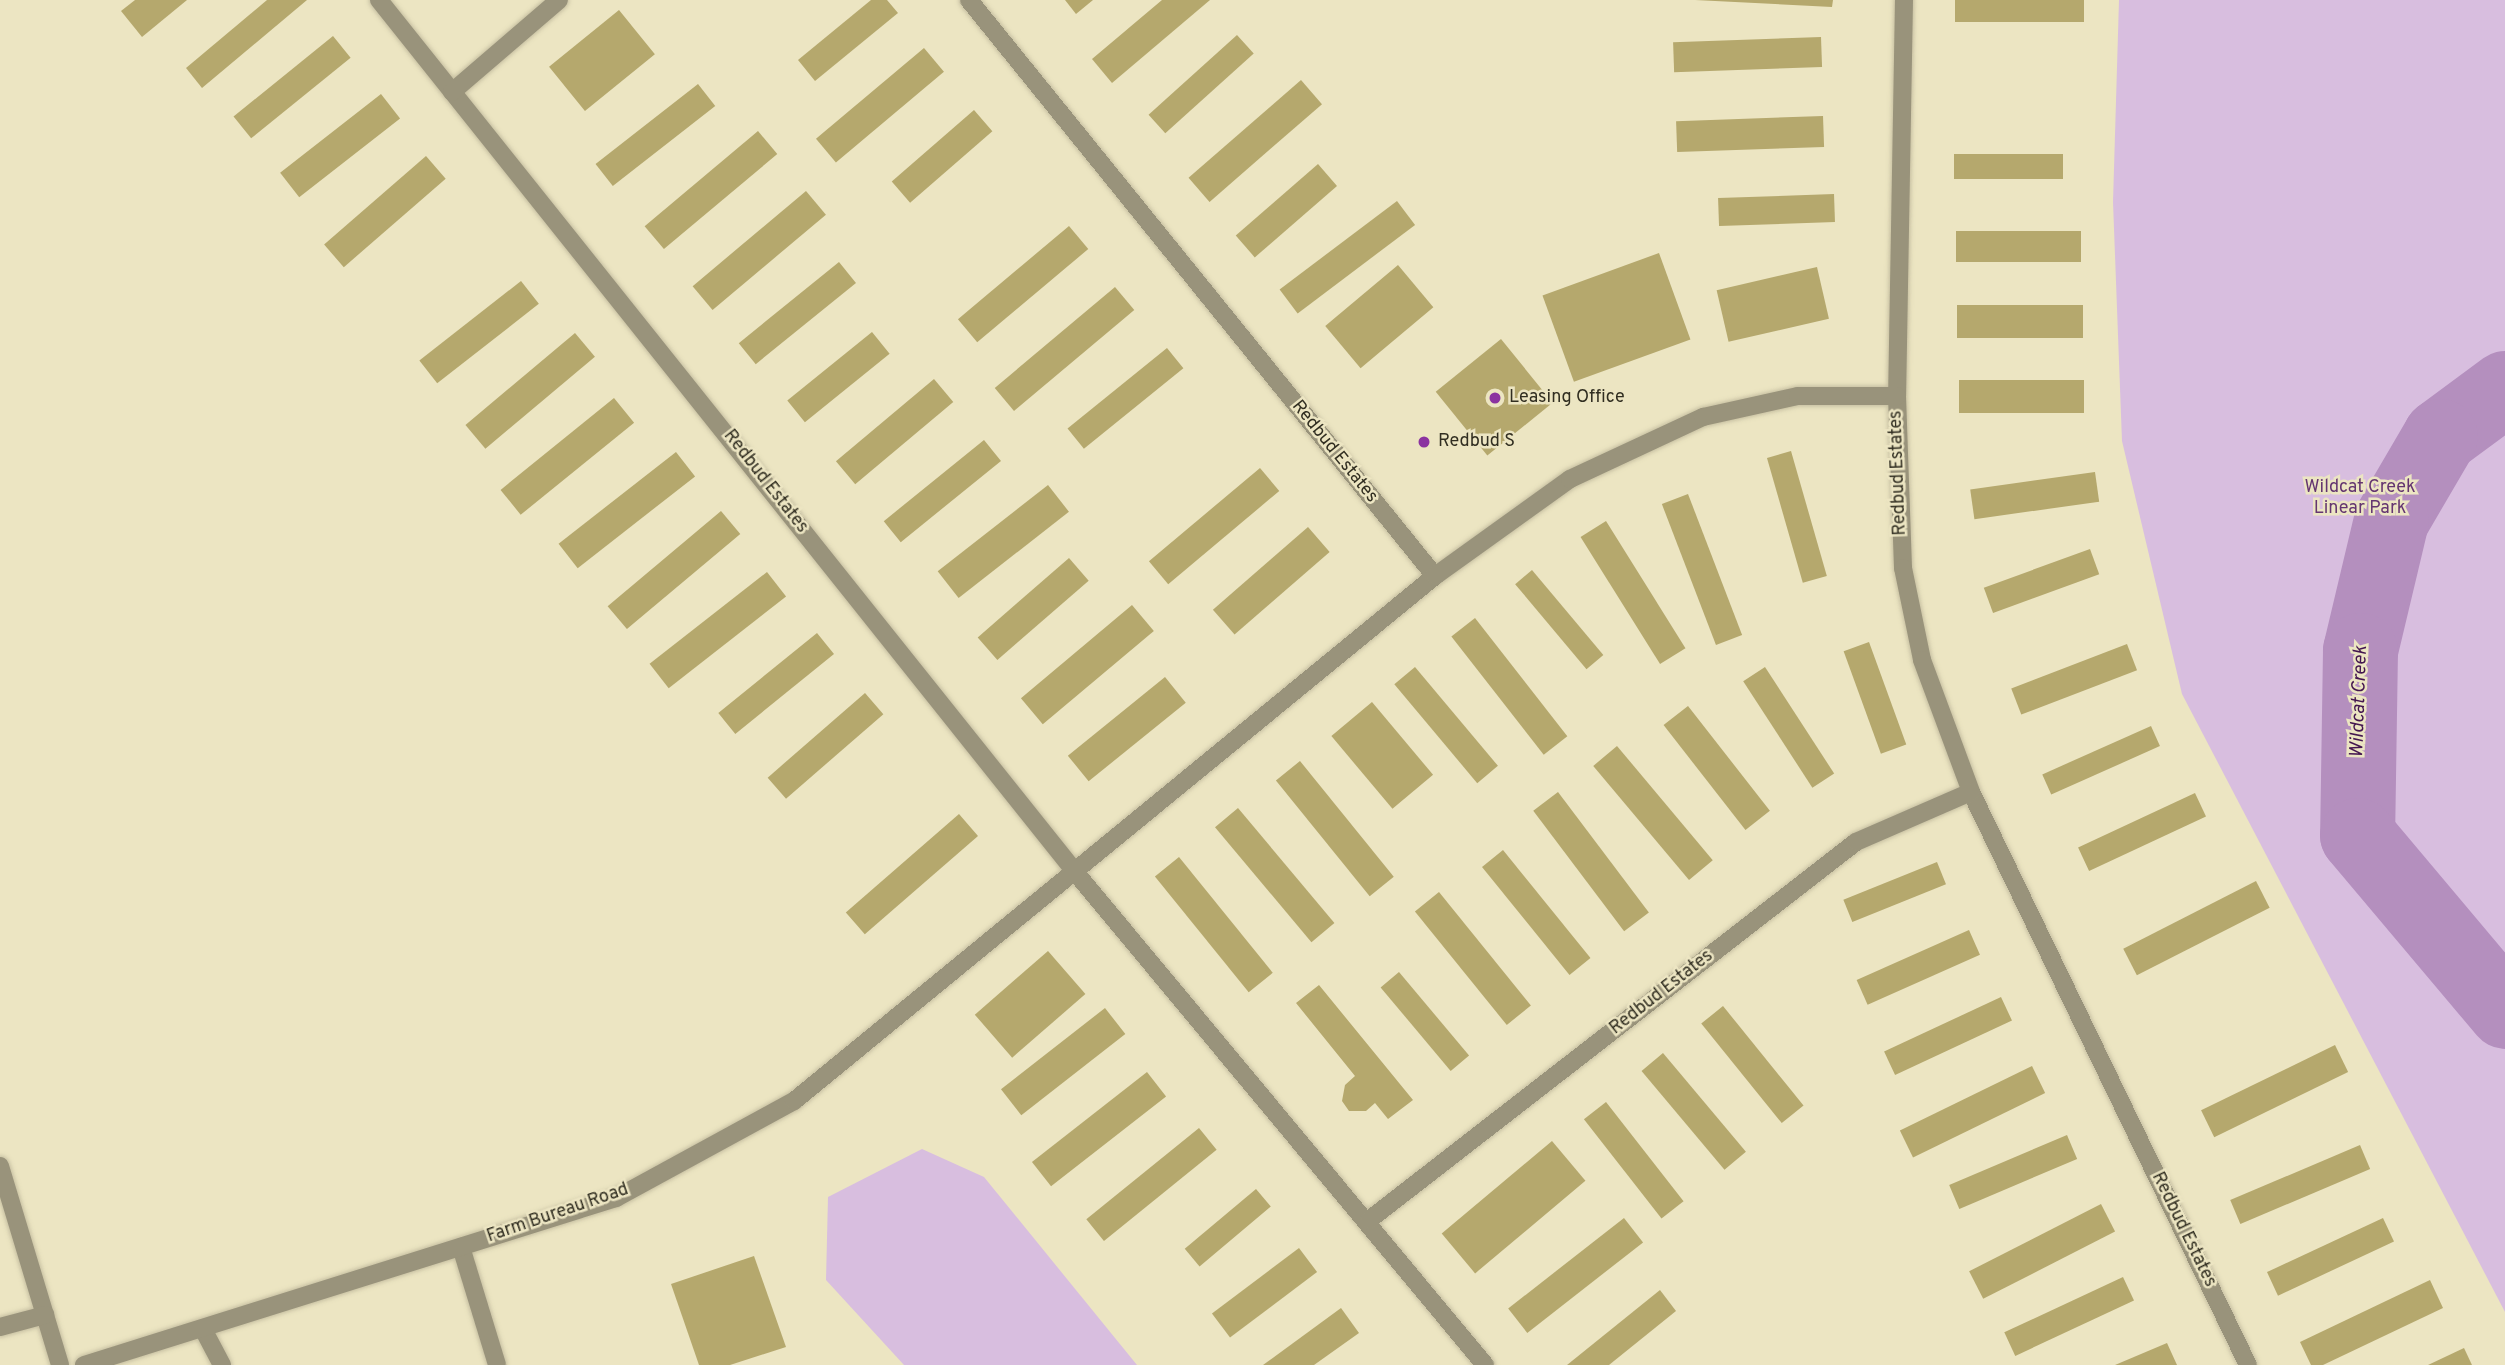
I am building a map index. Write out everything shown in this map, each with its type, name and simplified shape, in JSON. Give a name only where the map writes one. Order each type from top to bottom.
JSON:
[{"type":"street","name":"Redbud Estates","points":[[379,0],[1076,873],[1369,1220],[1485,1365]]},
{"type":"street","points":[[452,92],[559,0]]},
{"type":"street","name":"Redbud Estates","points":[[969,0],[1435,576]]},
{"type":"street","name":"Redbud Estates","points":[[1904,0],[1897,396],[1903,568],[1923,660],[1971,792],[2248,1365]]},
{"type":"street","name":"Redbud Estates","points":[[1076,873],[1435,576],[1570,479],[1703,417],[1798,396],[1897,396]]},
{"type":"street","name":"Redbud Estates","points":[[1369,1220],[1856,842],[1971,792]]},
{"type":"street","name":"Farm Bureau Road","points":[[84,1365],[616,1198],[794,1101],[1076,873]]},
{"type":"street","points":[[0,1166],[60,1365]]},
{"type":"street","points":[[461,1247],[497,1365]]},
{"type":"street","points":[[0,1327],[45,1315]]},
{"type":"street","points":[[204,1329],[222,1365]]},
{"type":"green space","name":"Wildcat Creek Linear Park","points":[[2119,0],[2505,0],[2505,1312],[2182,694],[2122,441],[2113,202]]},
{"type":"green space","points":[[922,1149],[984,1177],[1137,1365],[904,1365],[826,1280],[828,1197]]},
{"type":"building","points":[[135,0],[187,0],[142,37],[121,11]]},
{"type":"building","points":[[267,0],[307,0],[202,88],[186,68]]},
{"type":"building","points":[[871,0],[887,0],[898,13],[815,81],[798,60]]},
{"type":"building","points":[[1065,0],[1093,0],[1076,14]]},
{"type":"building","points":[[1162,0],[1210,0],[1112,83],[1092,59]]},
{"type":"building","points":[[1695,0],[1833,0],[1832,7]]},
{"type":"building","points":[[1955,0],[2084,0],[2084,22],[1955,22]]},
{"type":"building","points":[[619,10],[655,54],[585,111],[549,67]]},
{"type":"building","points":[[1237,35],[1254,54],[1165,133],[1149,115]]},
{"type":"building","points":[[333,36],[351,58],[251,138],[234,117]]},
{"type":"building","points":[[1821,37],[1822,67],[1674,72],[1673,42]]},
{"type":"building","points":[[924,48],[944,72],[836,162],[816,139]]},
{"type":"building","points":[[1301,80],[1322,104],[1210,202],[1189,178]]},
{"type":"building","points":[[698,84],[715,106],[613,186],[596,164]]},
{"type":"building","points":[[381,94],[400,118],[299,197],[280,173]]},
{"type":"building","points":[[974,110],[992,131],[910,203],[892,182]]},
{"type":"building","points":[[1823,116],[1824,147],[1677,152],[1676,121]]},
{"type":"building","points":[[758,131],[777,154],[664,249],[645,226]]},
{"type":"building","points":[[1954,154],[2063,154],[2063,179],[1954,179]]},
{"type":"building","points":[[426,156],[446,179],[344,267],[324,245]]},
{"type":"building","points":[[1318,164],[1337,186],[1255,257],[1236,236]]},
{"type":"building","points":[[806,191],[826,215],[713,310],[693,286]]},
{"type":"building","points":[[1834,194],[1835,222],[1719,226],[1718,198]]},
{"type":"building","points":[[1397,201],[1415,225],[1298,313],[1280,289]]},
{"type":"building","points":[[1069,226],[1088,249],[977,342],[958,319]]},
{"type":"building","points":[[1956,231],[2081,231],[2081,262],[1956,262]]},
{"type":"building","points":[[1659,253],[1690,339],[1574,382],[1542,295]]},
{"type":"building","points":[[839,262],[856,283],[756,364],[739,343]]},
{"type":"building","points":[[1398,265],[1433,307],[1361,368],[1325,326]]},
{"type":"building","points":[[1817,267],[1829,319],[1729,342],[1717,290]]},
{"type":"building","points":[[521,281],[539,304],[437,383],[419,360]]},
{"type":"building","points":[[1115,287],[1134,310],[1014,411],[995,388]]},
{"type":"building","points":[[1957,305],[2083,305],[2083,338],[1957,338]]},
{"type":"building","points":[[872,332],[890,354],[805,422],[787,401]]},
{"type":"building","points":[[575,333],[595,357],[485,449],[465,425]]},
{"type":"building","name":"Leasing Office","points":[[1501,339],[1553,403],[1487,456],[1436,392]]},
{"type":"building","points":[[1167,348],[1183,368],[1084,449],[1068,429]]},
{"type":"building","points":[[934,379],[953,402],[855,484],[836,461]]},
{"type":"building","points":[[1959,380],[2084,380],[2084,413],[1959,413]]},
{"type":"building","points":[[614,398],[634,423],[521,515],[501,490]]},
{"type":"building","points":[[984,440],[1001,461],[901,542],[884,521]]},
{"type":"building","points":[[1791,451],[1827,576],[1803,583],[1767,458]]},
{"type":"building","points":[[676,452],[695,476],[578,568],[559,544]]},
{"type":"building","points":[[1260,468],[1279,491],[1168,584],[1149,561]]},
{"type":"building","points":[[2095,472],[2099,502],[1974,519],[1970,490]]},
{"type":"building","points":[[1048,485],[1069,512],[959,598],[938,571]]},
{"type":"building","points":[[1688,494],[1742,635],[1716,645],[1662,504]]},
{"type":"building","points":[[721,511],[740,534],[627,629],[608,606]]},
{"type":"building","points":[[1606,521],[1685,648],[1660,664],[1581,537]]},
{"type":"building","points":[[1308,527],[1330,552],[1235,635],[1213,610]]},
{"type":"building","points":[[2090,549],[2099,574],[1993,613],[1984,588]]},
{"type":"building","points":[[1069,558],[1089,581],[997,660],[978,637]]},
{"type":"building","points":[[1532,570],[1603,655],[1586,669],[1515,584]]},
{"type":"building","points":[[767,572],[786,596],[669,688],[650,664]]},
{"type":"building","points":[[1132,605],[1154,631],[1043,724],[1021,698]]},
{"type":"building","points":[[1475,618],[1567,736],[1544,755],[1451,636]]},
{"type":"building","points":[[817,633],[834,654],[735,734],[718,713]]},
{"type":"building","points":[[1869,642],[1906,744],[1881,754],[1844,651]]},
{"type":"building","points":[[2127,644],[2137,670],[2021,715],[2011,688]]},
{"type":"building","points":[[1415,667],[1498,766],[1477,783],[1394,684]]},
{"type":"building","points":[[1765,667],[1834,774],[1812,788],[1743,681]]},
{"type":"building","points":[[1165,677],[1186,703],[1089,781],[1068,756]]},
{"type":"building","points":[[865,693],[883,714],[786,799],[768,778]]},
{"type":"building","points":[[1372,702],[1433,775],[1392,809],[1331,736]]},
{"type":"building","points":[[1688,706],[1770,811],[1745,830],[1664,725]]},
{"type":"building","points":[[2151,726],[2160,746],[2051,794],[2042,774]]},
{"type":"building","points":[[1617,746],[1713,860],[1689,880],[1593,766]]},
{"type":"building","points":[[1300,761],[1394,877],[1370,896],[1276,781]]},
{"type":"building","points":[[1558,792],[1649,913],[1624,931],[1533,811]]},
{"type":"building","points":[[2195,793],[2206,817],[2089,871],[2078,848]]},
{"type":"building","points":[[1238,808],[1334,923],[1311,942],[1215,827]]},
{"type":"building","points":[[959,814],[978,836],[865,934],[846,912]]},
{"type":"building","points":[[1503,850],[1590,958],[1569,975],[1482,867]]},
{"type":"building","points":[[1179,857],[1273,973],[1249,992],[1155,877]]},
{"type":"building","points":[[1937,862],[1946,884],[1852,922],[1843,900]]},
{"type":"building","points":[[2256,881],[2270,908],[2137,975],[2123,949]]},
{"type":"building","points":[[1439,892],[1531,1005],[1507,1025],[1415,912]]},
{"type":"building","points":[[1969,930],[1980,955],[1868,1005],[1857,980]]},
{"type":"building","points":[[1048,951],[1085,994],[1012,1058],[975,1015]]},
{"type":"building","points":[[1399,972],[1469,1055],[1451,1071],[1381,987]]},
{"type":"building","points":[[1319,985],[1413,1100],[1388,1119],[1375,1103],[1366,1111],[1349,1111],[1342,1101],[1345,1085],[1355,1076],[1296,1003]]},
{"type":"building","points":[[2001,997],[2012,1021],[1895,1075],[1884,1052]]},
{"type":"building","points":[[1723,1006],[1804,1105],[1782,1123],[1701,1024]]},
{"type":"building","points":[[1105,1008],[1125,1034],[1021,1115],[1001,1089]]},
{"type":"building","points":[[2335,1045],[2348,1072],[2214,1137],[2201,1110]]},
{"type":"building","points":[[1663,1053],[1746,1152],[1724,1170],[1642,1071]]},
{"type":"building","points":[[2032,1066],[2045,1093],[1913,1157],[1900,1130]]},
{"type":"building","points":[[1147,1072],[1166,1096],[1051,1186],[1032,1162]]},
{"type":"building","points":[[1606,1102],[1684,1201],[1662,1219],[1584,1119]]},
{"type":"building","points":[[1199,1128],[1217,1150],[1104,1241],[1086,1219]]},
{"type":"building","points":[[2067,1135],[2077,1159],[1959,1209],[1949,1185]]},
{"type":"building","points":[[1552,1141],[1585,1181],[1475,1273],[1442,1234]]},
{"type":"building","points":[[2360,1145],[2370,1169],[2240,1224],[2230,1200]]},
{"type":"building","points":[[1256,1189],[1271,1207],[1200,1266],[1185,1249]]},
{"type":"building","points":[[2101,1204],[2115,1232],[1983,1299],[1969,1271]]},
{"type":"building","points":[[1624,1218],[1643,1242],[1527,1333],[1508,1309]]},
{"type":"building","points":[[2383,1218],[2394,1242],[2278,1296],[2267,1272]]},
{"type":"building","points":[[1299,1248],[1317,1272],[1230,1338],[1212,1314]]},
{"type":"building","points":[[754,1256],[786,1347],[730,1365],[699,1365],[671,1284]]},
{"type":"building","points":[[2123,1277],[2134,1301],[2015,1356],[2004,1332]]},
{"type":"building","points":[[2430,1280],[2443,1308],[2323,1365],[2311,1365],[2300,1342]]},
{"type":"building","points":[[1660,1290],[1676,1311],[1609,1365],[1567,1365]]},
{"type":"building","points":[[1341,1308],[1359,1333],[1314,1365],[1263,1365]]},
{"type":"building","points":[[2167,1343],[2177,1365],[2115,1365]]},
{"type":"building","points":[[2464,1348],[2472,1365],[2428,1365]]},
{"type":"waterway","name":"Wildcat Creek","points":[[2505,388],[2440,436],[2391,520],[2360,650],[2357,835],[2505,1011]]},
{"type":"place","name":"Leasing Office","points":[[1495,398]]},
{"type":"place","name":"Redbud S","points":[[1424,442]]}]
